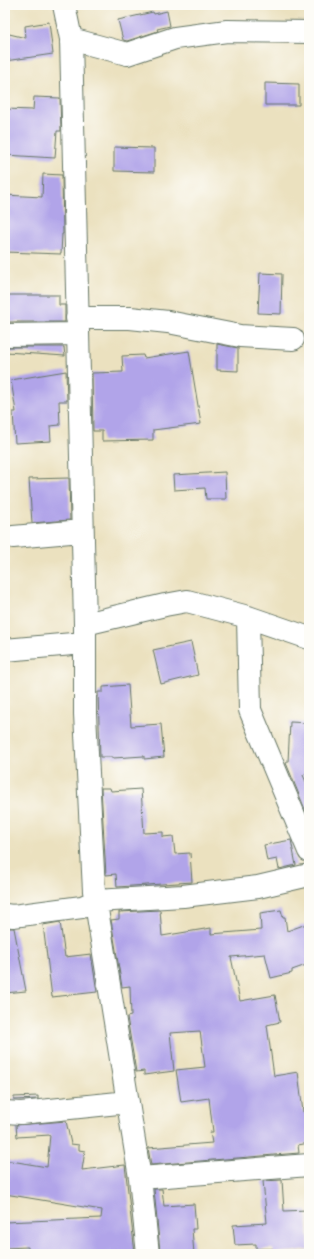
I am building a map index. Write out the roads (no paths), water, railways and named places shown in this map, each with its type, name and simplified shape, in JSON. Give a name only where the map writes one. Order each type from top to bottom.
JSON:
[{"type":"street","points":[[64,5],[71,39],[85,714],[94,891],[140,1178],[148,1254]]},
{"type":"street","points":[[71,39],[127,54],[174,38],[227,31],[309,32]]},
{"type":"street","points":[[5,335],[130,318],[168,322],[240,336],[293,339]]},
{"type":"street","points":[[13,537],[82,531]]},
{"type":"street","points":[[5,650],[84,633],[165,605],[187,601],[248,617],[309,638]]},
{"type":"street","points":[[248,617],[250,710],[309,851]]},
{"type":"street","points":[[5,915],[13,916],[82,907],[96,901],[183,896],[258,886],[309,875]]},
{"type":"street","points":[[5,1112],[21,1113],[128,1102]]},
{"type":"street","points":[[140,1178],[309,1165]]}]
